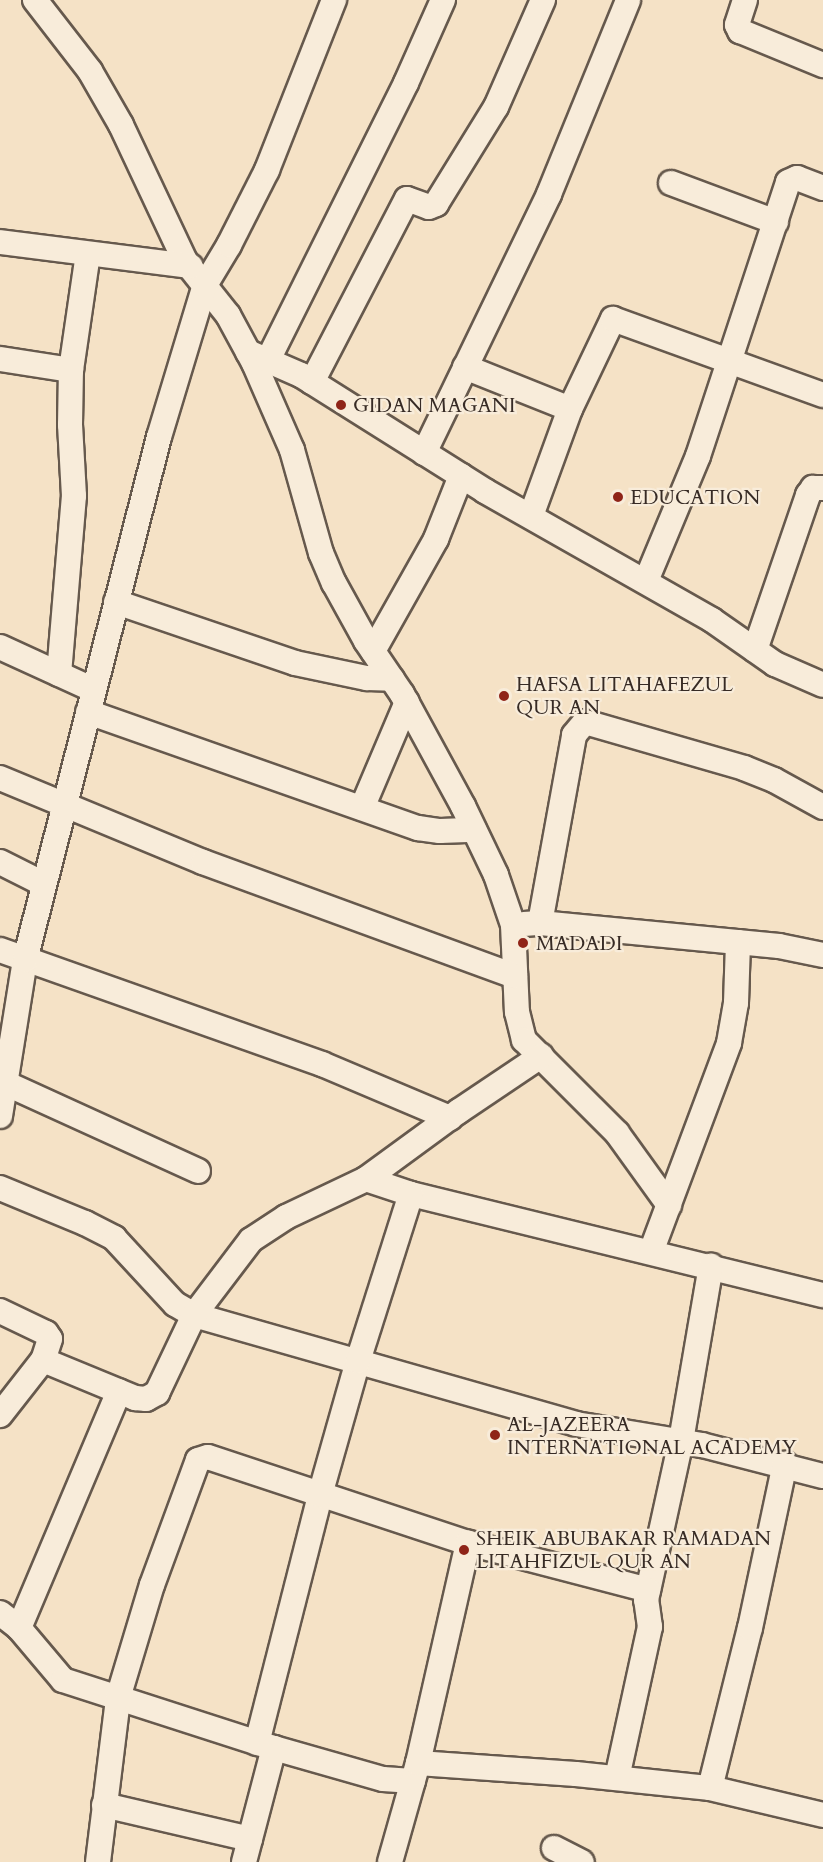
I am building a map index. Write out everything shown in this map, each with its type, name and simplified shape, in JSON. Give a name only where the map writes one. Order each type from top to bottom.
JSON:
[{"type":"street","points":[[35,0],[90,71],[121,125],[190,266],[258,356],[292,450],[321,553],[334,583],[373,651],[407,702],[452,784],[496,875],[513,925],[517,1012],[524,1040],[616,1133],[669,1205]]},
{"type":"street","points":[[0,1116],[5,1083],[7,1030],[159,437],[205,285],[229,245],[267,170],[334,0]]},
{"type":"street","points":[[258,356],[406,83],[443,0]]},
{"type":"street","points":[[312,382],[407,200],[429,207],[436,204],[496,107],[543,0]]},
{"type":"street","points":[[424,453],[549,194],[628,0]]},
{"type":"street","points":[[745,0],[737,25],[740,31],[823,64]]},
{"type":"street","points":[[646,581],[698,456],[792,179],[797,178],[823,188]]},
{"type":"street","points":[[671,183],[776,222]]},
{"type":"street","points":[[0,242],[190,266]]},
{"type":"street","points":[[59,674],[74,496],[70,425],[71,370],[88,254]]},
{"type":"street","points":[[531,516],[570,409],[613,319],[823,395]]},
{"type":"street","points":[[258,356],[312,382],[461,476],[712,620],[775,663],[823,685]]},
{"type":"street","points":[[0,359],[71,370]]},
{"type":"street","points":[[465,368],[570,409]]},
{"type":"street","points":[[373,651],[436,539],[461,476]]},
{"type":"street","points":[[755,650],[807,495],[813,488],[823,488]]},
{"type":"street","points":[[116,602],[295,663],[367,678],[392,679]]},
{"type":"street","points":[[0,646],[59,674],[91,701],[362,808],[418,828],[474,830]]},
{"type":"street","points":[[362,808],[407,702]]},
{"type":"street","points":[[540,923],[574,735],[585,722],[744,768],[774,780],[823,807]]},
{"type":"street","points":[[0,778],[203,862],[515,976]]},
{"type":"street","points":[[0,862],[44,884]]},
{"type":"street","points":[[513,925],[540,923],[738,942],[779,946],[823,955]]},
{"type":"street","points":[[651,1252],[729,1043],[736,1003],[738,942]]},
{"type":"street","points":[[0,950],[322,1064],[450,1118]]},
{"type":"street","points":[[43,1360],[119,1391],[146,1399],[157,1393],[194,1314],[251,1240],[286,1217],[366,1179],[450,1118],[542,1056]]},
{"type":"street","points":[[5,1083],[198,1171]]},
{"type":"street","points":[[366,1179],[411,1194],[823,1294]]},
{"type":"street","points":[[0,1188],[85,1223],[114,1238],[175,1304],[194,1314],[576,1424],[681,1442],[785,1464],[823,1476]]},
{"type":"street","points":[[104,1805],[247,1851],[266,1746],[320,1495],[358,1361],[411,1194]]},
{"type":"street","points":[[617,1778],[650,1627],[646,1612],[648,1590],[681,1442],[711,1266]]},
{"type":"street","points":[[0,1311],[48,1335],[50,1339],[43,1360],[0,1416]]},
{"type":"street","points":[[19,1628],[119,1391]]},
{"type":"street","points":[[98,1862],[118,1698],[152,1585],[198,1461],[208,1457],[468,1543],[648,1590]]},
{"type":"street","points":[[710,1788],[750,1628],[785,1464]]},
{"type":"street","points":[[390,1862],[416,1772],[468,1543]]},
{"type":"street","points":[[0,1613],[19,1628],[63,1680],[266,1746],[383,1779],[416,1772],[617,1778],[710,1788],[823,1815]]},
{"type":"street","points":[[554,1848],[582,1862]]},
{"type":"place","name":"GIDAN MAGANI","points":[[341,405]]},
{"type":"place","name":"EDUCATION","points":[[618,497]]},
{"type":"place","name":"HAFSA LITAHAFEZUL QUR AN","points":[[504,696]]},
{"type":"place","name":"MADADI","points":[[523,943]]},
{"type":"place","name":"AL-JAZEERA INTERNATIONAL ACADEMY","points":[[495,1435]]},
{"type":"place","name":"SHEIK ABUBAKAR RAMADAN LITAHFIZUL QUR AN","points":[[464,1550]]}]
